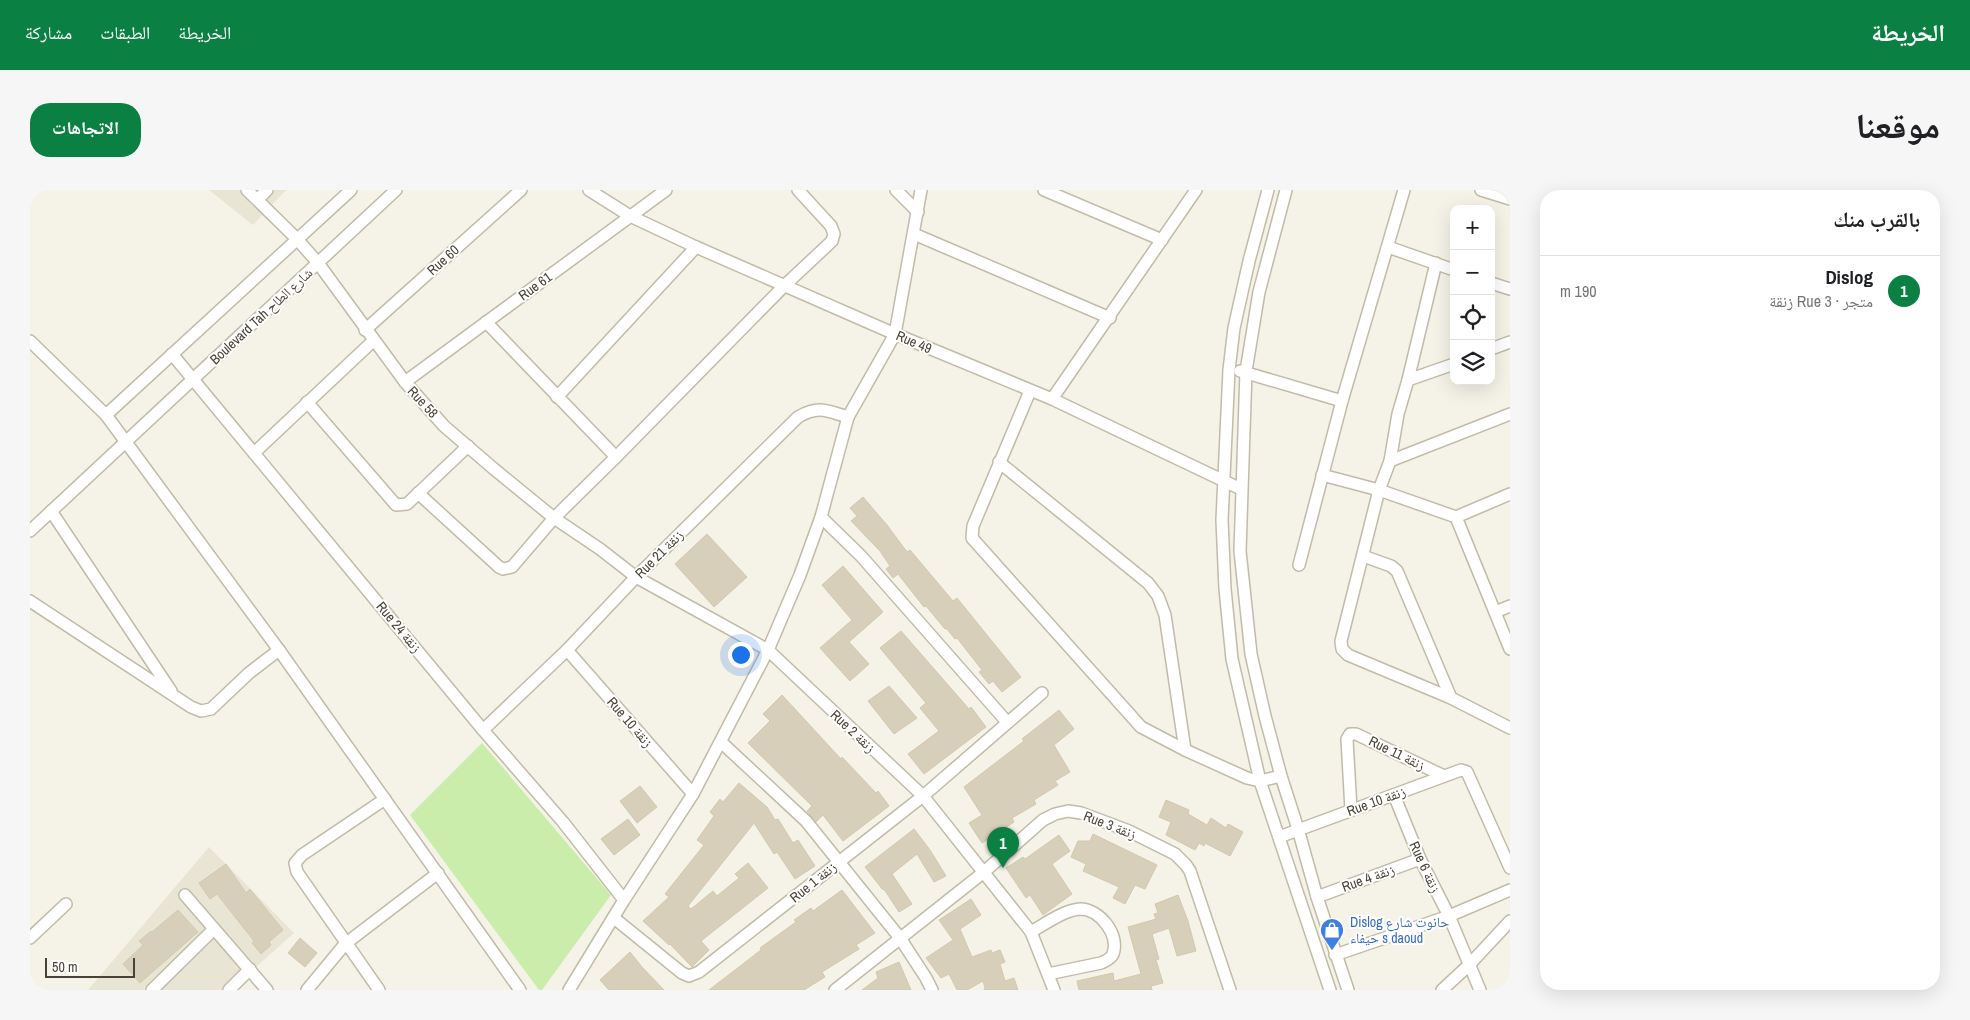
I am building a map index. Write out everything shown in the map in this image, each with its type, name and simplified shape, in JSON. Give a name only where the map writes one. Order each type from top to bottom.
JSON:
[{"type":"street","name":"Rue 58","points":[[247,190],[297,239],[318,263],[373,341],[405,382],[444,426],[554,518],[600,549],[636,577]]},
{"type":"street","points":[[258,199],[267,190]]},
{"type":"street","points":[[106,415],[350,190]]},
{"type":"street","name":"Boulevard Tah شارع الطاح","points":[[30,531],[396,190]]},
{"type":"street","name":"Rue 60","points":[[365,330],[521,190]]},
{"type":"street","name":"Rue 49","points":[[589,190],[630,216],[696,248],[1052,399],[1241,489]]},
{"type":"street","name":"Rue 61","points":[[405,382],[666,190]]},
{"type":"street","points":[[418,493],[503,569],[512,566],[554,518],[784,286],[832,241],[834,234],[830,226],[798,190]]},
{"type":"street","points":[[896,190],[918,212]]},
{"type":"street","points":[[569,990],[624,900],[693,794],[768,650],[800,575],[821,517],[848,417],[895,334],[921,190]]},
{"type":"street","points":[[1044,190],[1162,240]]},
{"type":"street","points":[[1052,399],[1110,318],[1196,190]]},
{"type":"street","points":[[1268,190],[1242,290],[1234,328],[1229,370],[1222,520],[1232,659],[1260,781],[1330,990]]},
{"type":"street","points":[[1286,190],[1259,292],[1246,371],[1240,551],[1251,654],[1280,776],[1348,990]]},
{"type":"street","points":[[1299,565],[1342,401],[1404,190]]},
{"type":"street","points":[[1480,190],[1510,199]]},
{"type":"street","points":[[914,234],[1110,318]]},
{"type":"street","points":[[1388,247],[1450,268]]},
{"type":"street","points":[[557,397],[696,248]]},
{"type":"street","points":[[1436,263],[1398,414],[1390,461],[1380,490],[1341,641],[1342,649],[1348,655],[1451,698],[1510,728]]},
{"type":"street","points":[[1495,284],[1510,288]]},
{"type":"street","points":[[486,322],[616,457]]},
{"type":"street","points":[[30,341],[106,415],[278,650],[520,990]]},
{"type":"street","points":[[254,453],[373,341]]},
{"type":"street","points":[[1495,348],[1510,342]]},
{"type":"street","name":"Rue 24 زنقة","points":[[172,354],[483,730],[563,822],[624,900]]},
{"type":"street","points":[[1408,380],[1450,365]]},
{"type":"street","points":[[1229,370],[1246,371],[1342,401]]},
{"type":"street","points":[[1030,390],[973,526],[972,538],[1141,728],[1247,778],[1260,781],[1280,776]]},
{"type":"street","points":[[307,402],[393,503],[404,505],[468,446]]},
{"type":"street","name":"Rue 21 زنقة","points":[[483,730],[567,650],[636,577],[798,417],[810,410],[823,410],[848,417]]},
{"type":"street","points":[[1390,461],[1510,414]]},
{"type":"street","points":[[999,462],[1148,583],[1158,596],[1165,615],[1185,750]]},
{"type":"street","points":[[1322,475],[1380,490],[1456,517],[1510,494]]},
{"type":"street","points":[[51,511],[174,696]]},
{"type":"street","points":[[821,517],[861,556],[1007,722]]},
{"type":"street","points":[[1456,517],[1510,649]]},
{"type":"street","points":[[1363,556],[1391,566],[1397,572],[1451,698]]},
{"type":"street","name":"Rue 2 زنقة","points":[[636,577],[768,650],[923,796],[1030,932],[1054,990]]},
{"type":"street","points":[[30,601],[196,710],[206,711],[211,709],[249,673],[278,650]]},
{"type":"street","points":[[1495,612],[1510,606]]},
{"type":"street","name":"Rue 10 زنقة","points":[[567,650],[693,794]]},
{"type":"street","name":"Rue 1 زنقة","points":[[614,918],[682,973],[688,976],[699,972],[923,796],[1042,693]]},
{"type":"street","name":"Rue 11 زنقة","points":[[1351,810],[1347,739],[1350,734],[1356,734],[1444,776]]},
{"type":"street","points":[[721,742],[806,821],[900,938],[932,990]]},
{"type":"street","name":"Rue 10 زنقة","points":[[1279,837],[1461,770],[1467,771],[1510,868]]},
{"type":"street","name":"Rue 6 زنقة","points":[[1394,795],[1420,859],[1449,916],[1480,990]]},
{"type":"street","points":[[379,990],[297,872],[296,863],[302,855],[385,800]]},
{"type":"street","name":"Rue 3 زنقة","points":[[835,990],[984,872],[1043,820],[1061,812],[1081,813],[1153,842],[1175,854],[1186,864],[1230,990]]},
{"type":"street","name":"Rue 4 زنقة","points":[[1317,897],[1420,859]]},
{"type":"street","points":[[307,990],[346,944],[438,873]]},
{"type":"street","points":[[1335,954],[1449,916],[1510,890]]},
{"type":"street","points":[[185,895],[267,990]]},
{"type":"street","points":[[30,938],[66,904]]},
{"type":"street","points":[[1030,932],[1063,915],[1083,909],[1103,920],[1109,926],[1112,935],[1113,953],[1108,959],[1101,963],[1048,974]]},
{"type":"street","points":[[1442,990],[1469,965],[1510,921]]},
{"type":"street","points":[[152,990],[214,929]]},
{"type":"street","points":[[229,990],[250,969]]},
{"type":"shaded area","points":[[209,190],[286,190],[253,225]]},
{"type":"shaded area","points":[[209,847],[294,933],[230,990],[88,990]]},
{"type":"green space","points":[[482,743],[611,895],[542,990],[539,990],[410,815]]},
{"type":"building","points":[[863,497],[907,552],[910,550],[953,601],[957,598],[1021,677],[1002,692],[993,681],[989,684],[979,672],[982,670],[957,638],[955,639],[945,629],[926,606],[924,607],[898,574],[893,578],[886,569],[890,566],[880,551],[851,521],[857,516],[850,508]]},
{"type":"building","points":[[707,534],[747,577],[714,607],[675,564]]},
{"type":"building","points":[[843,566],[883,612],[849,642],[869,664],[850,681],[820,648],[852,620],[822,585]]},
{"type":"building","points":[[901,631],[969,709],[971,707],[986,727],[924,774],[908,754],[939,731],[920,708],[926,703],[880,648]]},
{"type":"building","points":[[889,686],[917,718],[894,734],[868,701]]},
{"type":"building","points":[[782,695],[841,759],[842,757],[876,793],[878,791],[889,806],[843,841],[823,815],[816,822],[807,811],[812,806],[748,743],[770,721],[763,714]]},
{"type":"building","points":[[1059,710],[1074,729],[1054,745],[1070,772],[1055,781],[1058,785],[1034,800],[1036,804],[1012,818],[1014,822],[982,843],[969,823],[982,815],[964,787],[1024,741],[1022,739]]},
{"type":"building","points":[[739,783],[767,807],[775,820],[778,819],[793,843],[798,840],[815,866],[795,879],[777,852],[774,854],[754,823],[688,906],[691,909],[713,891],[717,896],[739,878],[735,874],[748,863],[768,888],[701,941],[709,950],[692,967],[670,944],[643,921],[669,897],[665,894],[704,845],[697,840],[714,816],[710,812],[720,799],[723,802]]},
{"type":"building","points":[[640,786],[657,807],[637,823],[620,801]]},
{"type":"building","points":[[1166,800],[1189,810],[1188,814],[1207,825],[1211,818],[1226,828],[1228,824],[1243,832],[1230,856],[1205,843],[1204,846],[1199,843],[1195,850],[1166,835],[1171,822],[1159,817]]},
{"type":"building","points":[[628,819],[640,835],[614,855],[601,839]]},
{"type":"building","points":[[914,829],[946,876],[934,882],[917,854],[892,874],[912,904],[899,912],[884,889],[865,867]]},
{"type":"building","points":[[1093,834],[1157,865],[1145,889],[1135,885],[1125,904],[1113,898],[1119,887],[1083,871],[1086,864],[1071,857],[1078,841],[1090,841]]},
{"type":"building","points":[[1059,835],[1070,851],[1052,864],[1072,894],[1043,915],[1030,895],[1026,898],[1006,868],[1023,857],[1025,859]]},
{"type":"building","points":[[226,864],[246,893],[250,889],[283,930],[269,942],[271,945],[261,954],[252,943],[254,941],[217,894],[210,899],[199,883]]},
{"type":"building","points":[[842,890],[875,933],[856,945],[859,949],[822,972],[825,977],[804,990],[709,990],[761,950],[760,948],[796,922],[794,920],[811,908],[813,911]]},
{"type":"building","points":[[1178,895],[1188,921],[1196,951],[1177,956],[1169,928],[1152,934],[1159,959],[1156,960],[1163,983],[1151,986],[1152,990],[1079,990],[1077,981],[1113,973],[1114,981],[1141,974],[1128,927],[1156,919],[1154,914],[1158,913],[1155,904]]},
{"type":"building","points":[[971,899],[981,915],[960,929],[972,957],[991,950],[992,953],[1000,950],[1005,962],[1000,964],[1005,981],[1014,978],[1018,990],[984,990],[983,981],[967,990],[957,990],[949,974],[941,978],[926,958],[953,940],[939,920]]},
{"type":"building","points":[[178,910],[198,932],[140,983],[123,964],[143,945],[139,941]]},
{"type":"building","points":[[300,938],[317,953],[305,967],[288,953]]},
{"type":"building","points":[[630,952],[664,990],[609,990],[600,980]]},
{"type":"building","points":[[899,962],[911,990],[862,990],[878,978],[876,972]]},
{"type":"place","name":"Dislog","points":[[1003,868]]},
{"type":"place","name":"Dislog حانوت شارع حيفاء s daoud","points":[[1332,951]]}]
